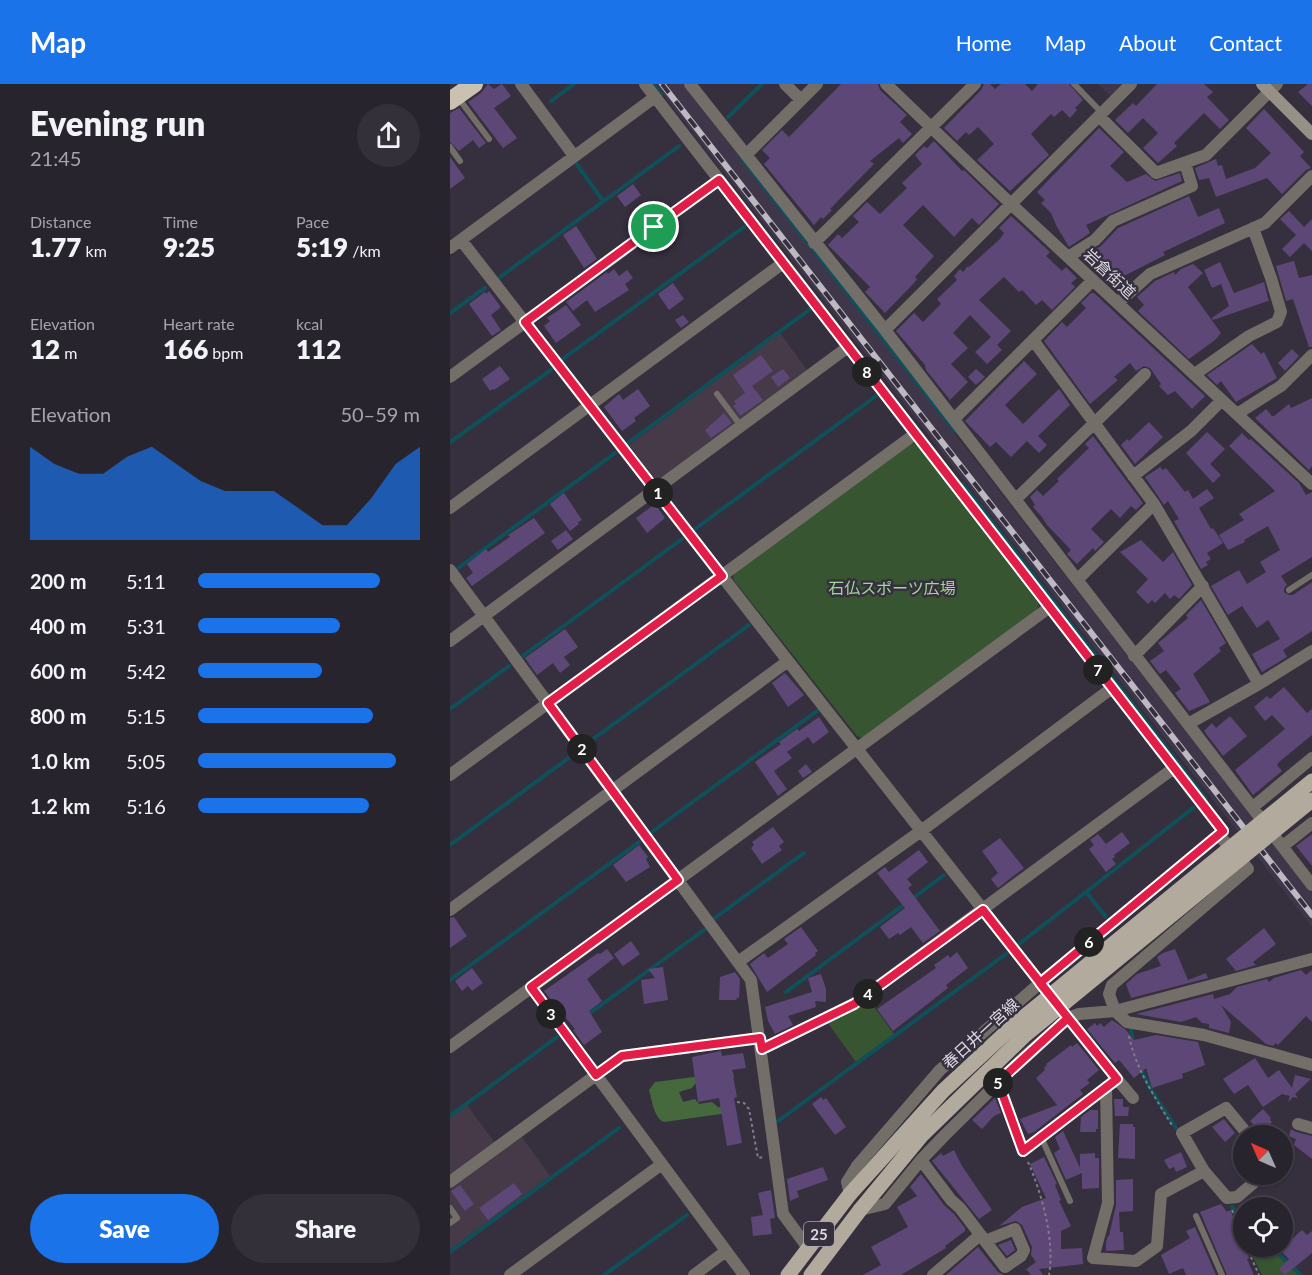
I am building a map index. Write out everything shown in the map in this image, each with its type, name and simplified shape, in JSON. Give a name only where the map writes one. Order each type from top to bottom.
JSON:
[{"type":"main road","points":[[1269,87],[1312,134]]},
{"type":"main road","name":"春日井一宮線","points":[[788,1275],[850,1194],[944,1091],[1014,1025],[1312,781]]},
{"type":"main road","name":"春日井一宮線","points":[[811,1275],[860,1210],[922,1135],[1024,1036],[1312,800]]},
{"type":"street","points":[[521,84],[574,156]]},
{"type":"street","points":[[645,84],[1223,831],[1040,983],[940,1070],[857,1166],[847,1182],[850,1194]]},
{"type":"street","points":[[690,84],[885,330],[1312,885]]},
{"type":"street","points":[[785,84],[801,100]]},
{"type":"street","points":[[746,155],[818,84]]},
{"type":"street","name":"岩倉街道","points":[[886,84],[1011,204],[1310,480]]},
{"type":"street","points":[[885,330],[1131,84]]},
{"type":"street","points":[[814,243],[971,85]]},
{"type":"street","points":[[1101,114],[1156,172],[1206,155],[1269,87]]},
{"type":"street","points":[[450,248],[655,97]]},
{"type":"street","points":[[1068,257],[1095,240],[1113,222],[1192,186],[1185,163]]},
{"type":"street","points":[[1118,303],[1150,274],[1264,223],[1312,176]]},
{"type":"street","points":[[450,377],[719,180]]},
{"type":"street","points":[[1195,374],[1249,336],[1277,322],[1281,312],[1253,228]]},
{"type":"street","points":[[461,240],[856,749],[1133,1098]]},
{"type":"street","points":[[450,508],[783,263]]},
{"type":"street","points":[[954,419],[1094,280]]},
{"type":"street","points":[[1033,340],[1154,504],[1259,684]]},
{"type":"street","points":[[450,641],[849,347]]},
{"type":"street","points":[[1237,414],[1281,386],[1312,355]]},
{"type":"street","points":[[1016,499],[1145,374]]},
{"type":"street","points":[[1133,476],[1191,431],[1222,400]]},
{"type":"street","points":[[450,775],[915,434]]},
{"type":"street","points":[[1077,580],[1154,504]]},
{"type":"street","points":[[450,570],[751,980],[783,1214],[808,1248]]},
{"type":"street","points":[[1134,656],[1203,586]]},
{"type":"street","points":[[450,1047],[1050,607]]},
{"type":"street","points":[[1188,724],[1312,651]]},
{"type":"street","points":[[450,910],[788,661]]},
{"type":"street","points":[[738,963],[921,831],[1112,688]]},
{"type":"street","points":[[1253,807],[1312,758]]},
{"type":"street","points":[[450,1182],[622,1056],[761,1043],[854,1004],[1174,768]]},
{"type":"street","points":[[1283,846],[1312,823]]},
{"type":"street","points":[[1219,835],[1252,866],[1112,985],[1109,994],[1115,1011],[1127,1022],[1204,1035],[1312,1065]]},
{"type":"street","points":[[860,1210],[885,1204],[921,1160],[998,1082],[1068,1018],[1078,1014],[1115,1011],[1312,958]]},
{"type":"street","points":[[531,987],[744,1275]]},
{"type":"street","points":[[998,1082],[1023,1151],[1117,1079]]},
{"type":"street","points":[[1106,1088],[1108,1203],[1093,1258],[1136,1261],[1157,1246],[1161,1194],[1204,1171]]},
{"type":"street","points":[[1241,1125],[1226,1108],[1182,1133],[1204,1171],[1227,1198],[1237,1197],[1251,1185]]},
{"type":"street","points":[[1298,1124],[1312,1128]]},
{"type":"street","points":[[921,1160],[982,1238],[933,1275]]},
{"type":"street","points":[[510,1275],[662,1164]]},
{"type":"street","points":[[694,1275],[726,1251]]},
{"type":"lane","points":[[1074,84],[1101,114]]},
{"type":"lane","points":[[463,90],[489,139]]},
{"type":"lane","points":[[450,147],[460,161]]},
{"type":"lane","points":[[717,394],[741,426]]},
{"type":"lane","points":[[1289,590],[1312,575]]},
{"type":"lane","points":[[1041,1137],[1070,1201]]},
{"type":"lane","points":[[450,1208],[457,1218],[450,1223]]},
{"type":"lane","points":[[1196,1216],[1222,1275]]},
{"type":"path","points":[[1127,1022],[1133,1056],[1149,1089],[1175,1131],[1182,1133]]},
{"type":"path","points":[[736,1102],[744,1103],[749,1109],[758,1158],[775,1154]]},
{"type":"path","points":[[1023,1151],[1040,1190],[1049,1242],[1049,1275]]},
{"type":"path","points":[[1227,1198],[1233,1213]]},
{"type":"path","points":[[1251,1257],[1259,1275]]},
{"type":"shaded area","points":[[655,84],[683,84],[1312,893],[1312,927]]},
{"type":"shaded area","points":[[1098,84],[1124,84],[1111,97]]},
{"type":"shaded area","points":[[780,333],[807,370],[660,478],[654,478],[629,445]]},
{"type":"shaded area","points":[[467,1105],[495,1143],[450,1176],[450,1117]]},
{"type":"shaded area","points":[[522,1137],[550,1176],[450,1250],[450,1190]]},
{"type":"green space","name":"石仏スポーツ広場","points":[[917,443],[1039,604],[1037,610],[863,738],[857,736],[733,579],[734,574],[910,444]]},
{"type":"green space","points":[[869,1000],[894,1034],[856,1062],[827,1022],[855,1010]]},
{"type":"green space","points":[[733,1072],[734,1077],[695,1084],[692,1088],[679,1092],[683,1102],[695,1099],[699,1104],[712,1102],[718,1107],[735,1108],[735,1112],[664,1122],[658,1117],[649,1090],[655,1082]]},
{"type":"green space","points":[[1253,1257],[1280,1257],[1300,1275],[1262,1275]]},
{"type":"building","points":[[488,84],[494,89],[502,84],[511,96],[494,108],[517,138],[503,148],[468,102],[481,93]]},
{"type":"building","points":[[841,84],[878,84],[880,90],[907,115],[900,122],[912,134],[903,143],[899,138],[870,161],[874,164],[830,209],[832,210],[814,225],[764,164],[770,158],[762,150],[782,130],[789,137]]},
{"type":"building","points":[[984,84],[990,84],[995,89],[1001,84],[1025,84],[1032,91],[1038,84],[1069,84],[1083,100],[1075,108],[1077,110],[1070,118],[1062,110],[1054,117],[1051,114],[1031,134],[1049,155],[1010,191],[977,160],[994,144],[978,127],[969,135],[966,132],[957,141],[944,128],[981,90]]},
{"type":"building","points":[[1157,84],[1204,84],[1213,92],[1207,97],[1229,120],[1220,129],[1204,113],[1174,143],[1177,146],[1158,163],[1143,148],[1158,133],[1143,118],[1128,133],[1115,120],[1133,103],[1136,106]]},
{"type":"building","points":[[1308,84],[1312,84],[1312,106],[1298,92]]},
{"type":"building","points":[[459,108],[486,143],[479,148],[473,140],[459,151],[450,142],[450,113]]},
{"type":"building","points":[[1264,109],[1304,152],[1300,156],[1311,168],[1306,170],[1282,194],[1267,178],[1216,197],[1209,178],[1199,180],[1195,168],[1216,159],[1218,166],[1222,165],[1226,179],[1255,168],[1271,153],[1246,128]]},
{"type":"building","points":[[1099,128],[1124,152],[1110,166],[1127,182],[1146,174],[1155,181],[1180,173],[1182,181],[1086,225],[1090,233],[1069,247],[1051,213],[1041,203],[1045,200],[1037,192]]},
{"type":"building","points":[[934,141],[962,171],[964,170],[999,204],[979,225],[972,218],[954,237],[923,205],[903,225],[934,256],[915,277],[917,279],[914,283],[885,313],[865,292],[870,287],[828,245],[838,234],[842,238],[859,222],[853,216],[867,202],[880,214],[907,188],[902,183],[922,164],[915,155],[924,146],[927,148]]},
{"type":"building","points":[[450,157],[465,178],[450,189]]},
{"type":"building","points":[[633,184],[641,195],[625,207],[617,196]]},
{"type":"building","points":[[1189,196],[1198,217],[1219,208],[1225,223],[1163,252],[1165,255],[1122,277],[1128,283],[1118,292],[1106,281],[1108,279],[1101,272],[1105,268],[1093,252],[1088,254],[1101,246],[1118,228]]},
{"type":"building","points":[[1289,211],[1304,227],[1312,219],[1312,251],[1304,243],[1290,257],[1282,249],[1296,235],[1280,219]]},
{"type":"building","points":[[1011,216],[1050,252],[1046,256],[1062,271],[1066,267],[1077,278],[1071,283],[1075,287],[1052,310],[1042,300],[1036,305],[1022,290],[1019,292],[1004,277],[994,286],[979,300],[1011,331],[997,345],[1002,350],[987,364],[975,352],[991,337],[970,315],[953,333],[968,348],[951,364],[968,382],[950,400],[926,370],[925,365],[896,331],[914,313],[923,322],[941,304],[937,299],[957,280],[954,276],[960,269],[963,272],[1000,239],[1004,233],[999,228]]},
{"type":"building","points":[[576,226],[597,259],[584,268],[563,235]]},
{"type":"building","points":[[1294,261],[1299,278],[1312,275],[1312,347],[1309,347],[1293,299],[1286,301],[1276,266]]},
{"type":"building","points":[[1220,262],[1234,293],[1264,282],[1269,302],[1213,320],[1212,318],[1229,306],[1221,284],[1212,288],[1204,270]]},
{"type":"building","points":[[1193,264],[1203,273],[1188,287],[1221,333],[1189,359],[1138,311],[1144,305],[1137,297],[1155,281],[1174,272],[1175,275],[1181,269]]},
{"type":"building","points":[[614,269],[619,276],[627,270],[633,278],[625,284],[629,290],[595,312],[587,300],[573,311],[566,302]]},
{"type":"building","points":[[673,283],[684,299],[669,310],[658,294]]},
{"type":"building","points":[[489,291],[500,306],[491,315],[501,330],[492,336],[469,304]]},
{"type":"building","points":[[1091,293],[1094,293],[1205,396],[1192,409],[1175,391],[1168,395],[1159,386],[1161,384],[1150,368],[1144,366],[1136,371],[1130,363],[1114,377],[1118,380],[1090,404],[1044,341],[1062,322],[1067,327],[1086,308],[1081,303]]},
{"type":"building","points":[[566,305],[581,325],[556,343],[544,326],[550,321],[547,318]]},
{"type":"building","points":[[683,315],[689,322],[681,328],[675,320]]},
{"type":"building","points":[[1252,344],[1261,354],[1264,352],[1277,378],[1236,402],[1221,381],[1217,385],[1207,375]]},
{"type":"building","points":[[1292,349],[1299,356],[1285,371],[1278,363]]},
{"type":"building","points":[[761,355],[773,371],[752,386],[763,400],[740,416],[733,406],[736,404],[734,401],[745,393],[733,375]]},
{"type":"building","points":[[1024,361],[1037,374],[1005,405],[1023,424],[1059,389],[1070,405],[1038,436],[1047,445],[1039,453],[1027,441],[1011,457],[996,442],[990,447],[965,421]]},
{"type":"building","points":[[500,366],[510,379],[490,391],[482,379]]},
{"type":"building","points":[[783,369],[790,378],[778,387],[771,377]]},
{"type":"building","points":[[976,369],[985,377],[976,385],[968,377]]},
{"type":"building","points":[[638,389],[650,406],[634,418],[636,421],[622,431],[604,407],[619,394],[623,400]]},
{"type":"building","points":[[1312,398],[1312,466],[1309,470],[1255,418],[1266,409],[1274,416],[1289,404],[1291,408]]},
{"type":"building","points":[[724,413],[732,423],[711,438],[705,430]]},
{"type":"building","points":[[1149,422],[1163,437],[1135,464],[1121,445],[1127,439],[1129,441]]},
{"type":"building","points":[[1207,432],[1225,449],[1210,464],[1221,475],[1213,483],[1186,453]]},
{"type":"building","points":[[1242,433],[1299,483],[1306,495],[1312,492],[1312,557],[1281,576],[1287,585],[1284,592],[1289,595],[1293,595],[1312,582],[1312,631],[1283,650],[1287,657],[1262,672],[1252,654],[1280,639],[1268,620],[1257,628],[1242,606],[1228,615],[1211,586],[1239,570],[1247,584],[1266,572],[1260,562],[1280,550],[1268,526],[1244,540],[1245,542],[1228,550],[1219,535],[1244,520],[1239,514],[1275,491],[1229,446]]},
{"type":"building","points":[[1093,436],[1143,503],[1136,510],[1131,506],[1120,518],[1111,509],[1091,529],[1104,542],[1095,551],[1093,548],[1077,564],[1067,554],[1071,550],[1033,507],[1035,505],[1030,497],[1037,490],[1043,496],[1059,481],[1057,479],[1089,448],[1085,444]]},
{"type":"building","points":[[1160,467],[1163,470],[1166,468],[1185,492],[1188,490],[1193,499],[1207,489],[1214,498],[1199,508],[1211,529],[1213,528],[1223,543],[1207,553],[1211,559],[1206,562],[1208,565],[1201,569],[1174,521],[1179,519],[1168,501],[1164,505],[1145,477]]},
{"type":"building","points":[[564,493],[582,520],[570,531],[550,504]]},
{"type":"building","points":[[655,504],[665,518],[647,533],[636,518]]},
{"type":"building","points":[[534,518],[545,533],[472,586],[466,578],[473,573],[467,564],[486,549],[488,552],[510,537],[508,535]]},
{"type":"building","points":[[566,530],[573,539],[558,550],[551,541]]},
{"type":"building","points":[[1141,540],[1163,562],[1173,552],[1192,585],[1179,599],[1174,595],[1170,599],[1165,593],[1155,603],[1152,600],[1148,604],[1136,592],[1148,579],[1120,552]]},
{"type":"building","points":[[1201,600],[1226,643],[1219,648],[1221,651],[1193,674],[1210,702],[1189,711],[1175,693],[1181,689],[1166,670],[1160,674],[1150,661],[1164,651],[1158,643],[1188,618],[1186,615]]},
{"type":"building","points":[[565,629],[578,647],[564,657],[570,665],[560,673],[553,663],[537,675],[525,658]]},
{"type":"building","points":[[785,673],[804,695],[788,707],[772,683]]},
{"type":"building","points":[[1284,687],[1307,713],[1312,709],[1312,735],[1279,762],[1277,765],[1282,771],[1253,795],[1235,770],[1285,729],[1272,715],[1265,721],[1254,707],[1267,696],[1270,699]]},
{"type":"building","points":[[1230,716],[1247,736],[1223,756],[1204,731],[1212,723],[1216,728]]},
{"type":"building","points":[[819,717],[829,732],[813,744],[808,737],[787,752],[792,758],[774,771],[787,789],[778,796],[755,762],[781,744],[779,742],[797,729],[799,731]]},
{"type":"building","points":[[806,764],[812,772],[803,778],[798,771]]},
{"type":"building","points":[[773,827],[784,842],[779,846],[782,850],[762,864],[751,848],[754,845],[752,842]]},
{"type":"building","points":[[1122,832],[1130,843],[1114,855],[1112,859],[1116,864],[1106,872],[1089,849],[1094,845],[1090,840],[1098,834],[1106,844]]},
{"type":"building","points":[[1312,834],[1312,866],[1296,846]]},
{"type":"building","points":[[1000,838],[1024,868],[998,888],[991,879],[998,873],[982,851]]},
{"type":"building","points":[[639,845],[648,857],[646,859],[650,867],[626,882],[613,865]]},
{"type":"building","points":[[919,850],[928,862],[907,879],[912,885],[908,888],[940,931],[923,943],[911,927],[889,939],[880,927],[905,908],[877,873],[885,867],[889,872]]},
{"type":"building","points":[[454,917],[467,936],[450,948],[450,918]]},
{"type":"building","points":[[801,927],[818,951],[816,955],[767,992],[750,964],[764,953],[768,958],[788,944],[784,939]]},
{"type":"building","points":[[1264,928],[1276,944],[1253,962],[1256,965],[1236,971],[1226,959]]},
{"type":"building","points":[[631,941],[640,954],[623,966],[614,954]]},
{"type":"building","points":[[607,949],[614,958],[587,979],[602,1001],[589,1011],[602,1032],[584,1045],[573,1030],[575,1029],[544,991]]},
{"type":"building","points":[[1175,949],[1188,980],[1206,973],[1208,978],[1131,998],[1126,984],[1137,974],[1161,966],[1157,957]]},
{"type":"building","points":[[957,952],[968,968],[946,985],[948,988],[893,1031],[877,1009],[936,968],[934,965],[948,955],[950,958]]},
{"type":"building","points":[[663,967],[668,1000],[644,1004],[641,980],[655,978],[648,969]]},
{"type":"building","points":[[472,968],[483,983],[472,991],[468,986],[462,991],[455,981]]},
{"type":"building","points":[[1301,970],[1306,975],[1312,970],[1312,1022],[1306,1016],[1278,1045],[1276,1043],[1273,1046],[1266,1044],[1221,1005],[1231,1022],[1229,1033],[1209,1028],[1209,1024],[1202,1023],[1196,1017],[1181,1022],[1136,1014],[1213,994],[1214,999],[1230,994],[1237,987],[1267,979],[1269,982],[1274,978]]},
{"type":"building","points":[[735,972],[740,979],[739,998],[719,1000],[720,977]]},
{"type":"building","points":[[821,974],[826,989],[826,1002],[815,1001],[816,1007],[788,1016],[793,1025],[775,1034],[768,1021],[765,1007],[812,992],[808,978]]},
{"type":"building","points":[[1112,1020],[1126,1030],[1134,1040],[1156,1035],[1198,1042],[1205,1065],[1182,1074],[1183,1078],[1152,1088],[1146,1068],[1134,1078],[1119,1060],[1115,1063],[1087,1029],[1095,1023],[1097,1026],[1100,1023],[1104,1027]]},
{"type":"building","points":[[1077,1043],[1099,1070],[1087,1080],[1090,1083],[1080,1090],[1083,1094],[1034,1132],[1028,1134],[1020,1119],[1057,1105],[1036,1078],[1045,1070],[1046,1064]]},
{"type":"building","points":[[721,1051],[722,1056],[743,1053],[746,1068],[732,1070],[737,1097],[734,1098],[742,1143],[727,1146],[719,1098],[698,1102],[692,1057]]},
{"type":"building","points":[[1255,1058],[1268,1078],[1279,1070],[1292,1088],[1295,1075],[1311,1079],[1295,1094],[1298,1098],[1293,1097],[1288,1102],[1290,1096],[1282,1094],[1263,1107],[1248,1085],[1234,1094],[1223,1079]]},
{"type":"building","points":[[821,1097],[823,1100],[826,1098],[846,1127],[835,1135],[812,1104]]},
{"type":"building","points":[[995,1098],[1001,1113],[994,1116],[982,1129],[972,1120]]},
{"type":"building","points":[[1114,1099],[1123,1099],[1123,1107],[1129,1107],[1128,1116],[1115,1116]]},
{"type":"building","points":[[1263,1109],[1272,1122],[1268,1125],[1254,1125],[1250,1121]]},
{"type":"building","points":[[1090,1110],[1098,1110],[1098,1129],[1096,1132],[1080,1132],[1081,1117]]},
{"type":"building","points":[[1224,1119],[1233,1130],[1233,1135],[1225,1142],[1212,1127]]},
{"type":"building","points":[[1120,1124],[1133,1124],[1135,1127],[1135,1159],[1118,1158]]},
{"type":"building","points":[[1293,1130],[1312,1136],[1312,1159],[1294,1145],[1296,1139],[1293,1138]]},
{"type":"building","points":[[1063,1131],[1080,1168],[1080,1154],[1095,1153],[1095,1158],[1099,1158],[1099,1188],[1082,1189],[1082,1173],[1066,1180],[1054,1153],[1060,1149],[1055,1137]]},
{"type":"building","points":[[954,1150],[962,1166],[992,1210],[979,1219],[932,1161],[941,1153],[943,1156]]},
{"type":"building","points":[[1181,1152],[1187,1167],[1176,1172],[1174,1167],[1169,1169],[1164,1160]]},
{"type":"building","points":[[1044,1157],[1057,1184],[1055,1185],[1061,1200],[1059,1201],[1071,1226],[1061,1231],[1061,1249],[1082,1248],[1083,1264],[1039,1269],[1043,1275],[1031,1275],[1025,1270],[1036,1262],[1031,1255],[1032,1247],[1022,1225],[1016,1221],[999,1226],[1022,1207],[1046,1198],[1030,1164]]},
{"type":"building","points":[[823,1167],[828,1180],[797,1191],[799,1197],[790,1201],[787,1179]]},
{"type":"building","points":[[921,1174],[965,1228],[965,1231],[945,1246],[946,1248],[901,1275],[863,1275],[881,1265],[871,1247],[908,1227],[897,1207],[917,1196],[910,1187]]},
{"type":"building","points":[[1133,1179],[1133,1211],[1119,1212],[1124,1250],[1106,1251],[1106,1242],[1116,1205],[1116,1180]]},
{"type":"building","points":[[514,1183],[522,1194],[488,1220],[479,1208]]},
{"type":"building","points":[[460,1185],[474,1204],[465,1211],[451,1191]]},
{"type":"building","points":[[771,1190],[775,1218],[770,1219],[772,1234],[753,1236],[751,1217],[763,1215],[758,1193]]},
{"type":"building","points":[[1221,1204],[1227,1212],[1230,1210],[1233,1217],[1233,1257],[1249,1257],[1247,1259],[1254,1275],[1227,1275],[1200,1212]]},
{"type":"building","points":[[1195,1227],[1216,1275],[1186,1275],[1183,1268],[1169,1274],[1161,1255],[1190,1238],[1186,1231]]},
{"type":"building","points":[[1302,1230],[1307,1235],[1312,1231],[1312,1253],[1285,1275],[1279,1269],[1289,1259],[1287,1257],[1293,1257],[1293,1238]]},
{"type":"building","points":[[1011,1240],[1015,1250],[1007,1256],[998,1245]]},
{"type":"building","points":[[978,1247],[998,1272],[1004,1275],[946,1275]]},
{"type":"waterway","points":[[551,101],[574,84]]},
{"type":"waterway","points":[[653,84],[661,95]]},
{"type":"waterway","points":[[728,117],[762,84]]},
{"type":"waterway","points":[[500,277],[679,146]]},
{"type":"waterway","points":[[742,159],[955,431]]},
{"type":"waterway","points":[[576,163],[603,201]]},
{"type":"waterway","points":[[560,361],[744,227]]},
{"type":"waterway","points":[[450,313],[485,288]]},
{"type":"waterway","points":[[628,443],[809,310]]},
{"type":"waterway","points":[[450,442],[551,370]]},
{"type":"waterway","points":[[695,529],[876,396]]},
{"type":"waterway","points":[[457,569],[615,453]]},
{"type":"waterway","points":[[962,483],[1205,798]]},
{"type":"waterway","points":[[520,658],[682,539]]},
{"type":"waterway","points":[[585,745],[749,625]]},
{"type":"waterway","points":[[450,709],[509,666]]},
{"type":"waterway","points":[[649,834],[817,711]]},
{"type":"waterway","points":[[450,845],[574,754]]},
{"type":"waterway","points":[[1106,917],[1086,892],[1193,808]]},
{"type":"waterway","points":[[450,980],[639,842]]},
{"type":"waterway","points":[[712,920],[804,853]]},
{"type":"waterway","points":[[912,899],[944,875]]},
{"type":"waterway","points":[[1019,944],[1086,892]]},
{"type":"waterway","points":[[786,992],[906,903]]},
{"type":"waterway","points":[[586,1016],[704,930]]},
{"type":"waterway","points":[[778,1121],[1006,954]]},
{"type":"waterway","points":[[1131,1028],[1133,1042]]},
{"type":"waterway","points":[[450,1116],[557,1037]]},
{"type":"waterway","points":[[1140,1067],[1150,1088],[1176,1128]]},
{"type":"waterway","points":[[450,1252],[619,1128]]},
{"type":"waterway","points":[[604,1275],[687,1215]]},
{"type":"waterway","points":[[1282,1257],[1301,1275]]},
{"type":"railway","points":[[662,84],[1312,915]]},
{"type":"route","points":[[654,227],[525,322],[722,576],[548,703],[678,880],[531,987],[596,1075],[622,1056],[760,1038],[762,1049],[854,1004],[983,910],[1040,983],[1068,1018],[998,1082],[1023,1151],[1117,1079],[1040,983],[1223,831],[719,180],[654,227]]}]
